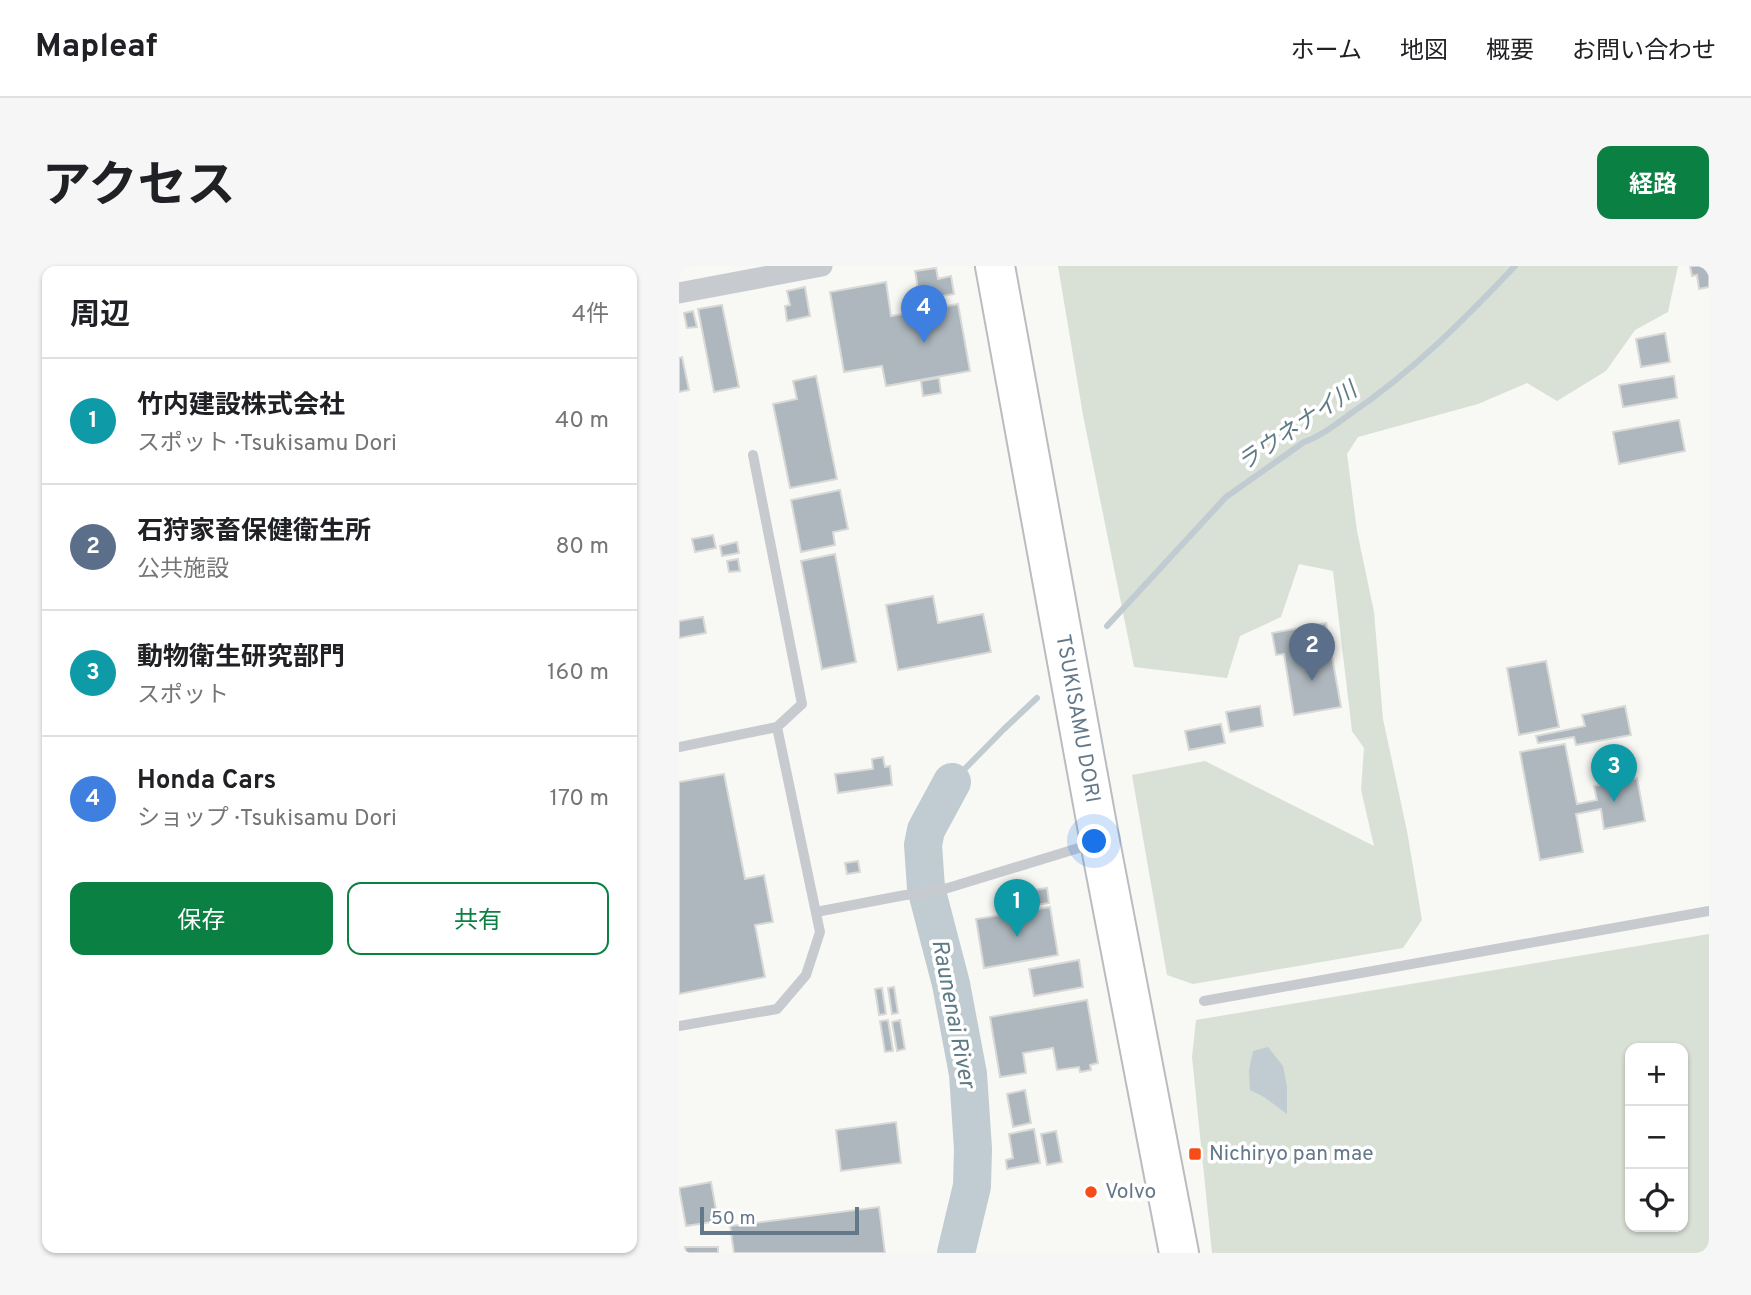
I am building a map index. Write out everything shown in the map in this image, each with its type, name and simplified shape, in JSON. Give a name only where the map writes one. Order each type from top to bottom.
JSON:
[{"type":"highway","name":"TSUKISAMU DORI","points":[[995,266],[1100,842],[1179,1253]]},
{"type":"street","points":[[679,293],[822,266]]},
{"type":"lane","points":[[679,747],[777,727],[802,704],[753,455]]},
{"type":"lane","points":[[679,1026],[777,1009],[806,975],[820,932],[777,727]]},
{"type":"lane","points":[[816,912],[948,888],[1100,842]]},
{"type":"lane","points":[[1204,1001],[1709,911]]},
{"type":"shaded area","points":[[1058,266],[1678,266],[1668,312],[1635,330],[1606,371],[1557,401],[1527,383],[1478,404],[1358,437],[1347,454],[1357,531],[1374,612],[1383,719],[1407,831],[1422,920],[1403,948],[1193,984],[1167,975],[1132,775],[1205,761],[1374,846],[1361,790],[1364,748],[1352,731],[1333,571],[1299,564],[1281,617],[1240,636],[1227,678],[1134,667],[1083,415]]},
{"type":"shaded area","points":[[1709,934],[1709,1253],[1212,1253],[1192,1057],[1196,1020]]},
{"type":"shaded area","points":[[1268,1047],[1283,1066],[1287,1086],[1287,1114],[1250,1090],[1249,1070],[1253,1051]]},
{"type":"building","points":[[1690,266],[1709,266],[1709,287],[1699,289],[1697,275],[1692,276]]},
{"type":"building","points":[[936,268],[938,279],[951,276],[954,294],[920,300],[915,271]]},
{"type":"building","points":[[886,282],[891,316],[958,304],[970,371],[886,386],[882,366],[844,372],[830,292]]},
{"type":"building","points":[[805,287],[810,316],[787,321],[785,306],[790,305],[787,291]]},
{"type":"building","points":[[722,305],[739,387],[714,392],[698,309]]},
{"type":"building","points":[[693,311],[697,327],[687,328],[684,313]]},
{"type":"building","points":[[1665,333],[1670,362],[1641,367],[1636,339]]},
{"type":"building","points":[[682,357],[689,390],[679,392],[679,358]]},
{"type":"building","points":[[816,376],[837,479],[790,488],[773,404],[797,399],[793,381]]},
{"type":"building","points":[[1674,376],[1677,398],[1623,407],[1619,385]]},
{"type":"building","points":[[939,378],[941,393],[923,396],[921,381]]},
{"type":"building","points":[[1679,420],[1685,451],[1619,464],[1613,432]]},
{"type":"building","points":[[840,490],[848,529],[833,532],[835,545],[801,552],[791,500]]},
{"type":"building","points":[[713,535],[716,548],[695,552],[692,539]]},
{"type":"building","points":[[737,542],[739,553],[722,556],[720,546]]},
{"type":"building","points":[[835,554],[856,662],[822,669],[801,561]]},
{"type":"building","points":[[738,559],[740,571],[729,572],[727,561]]},
{"type":"building","points":[[933,596],[938,623],[983,614],[991,652],[898,670],[886,605]]},
{"type":"building","points":[[703,617],[706,633],[679,638],[679,621]]},
{"type":"building","points":[[1326,623],[1341,707],[1294,715],[1284,654],[1276,655],[1272,633]]},
{"type":"building","points":[[1546,661],[1559,727],[1519,735],[1507,668]]},
{"type":"building","points":[[1260,706],[1263,726],[1230,732],[1226,712]]},
{"type":"building","points":[[1625,706],[1631,735],[1576,745],[1574,737],[1538,743],[1536,736],[1585,726],[1582,715]]},
{"type":"building","points":[[1221,724],[1225,743],[1189,750],[1185,731]]},
{"type":"building","points":[[1565,744],[1577,804],[1597,800],[1594,786],[1637,778],[1645,821],[1604,829],[1601,809],[1576,814],[1583,852],[1540,860],[1520,752]]},
{"type":"building","points":[[883,757],[885,767],[890,766],[892,785],[838,793],[835,774],[873,769],[872,759]]},
{"type":"building","points":[[724,774],[745,879],[764,875],[773,922],[755,925],[765,977],[679,994],[679,782]]},
{"type":"building","points":[[858,861],[860,872],[847,874],[845,863]]},
{"type":"building","points":[[1047,888],[1049,903],[1029,906],[1026,891]]},
{"type":"building","points":[[1050,907],[1058,955],[984,968],[976,919]]},
{"type":"building","points":[[1079,960],[1083,987],[1034,996],[1029,969]]},
{"type":"building","points":[[894,987],[898,1013],[892,1014],[888,988]]},
{"type":"building","points":[[882,988],[886,1014],[879,1015],[875,989]]},
{"type":"building","points":[[1087,1000],[1098,1063],[1090,1065],[1091,1070],[1080,1072],[1079,1067],[1057,1070],[1053,1048],[1023,1053],[1026,1073],[1000,1077],[990,1017]]},
{"type":"building","points":[[888,1020],[893,1051],[885,1052],[880,1021]]},
{"type":"building","points":[[900,1020],[905,1049],[897,1051],[892,1022]]},
{"type":"building","points":[[1025,1090],[1031,1123],[1013,1127],[1007,1094]]},
{"type":"building","points":[[896,1122],[901,1163],[841,1171],[836,1130]]},
{"type":"building","points":[[1034,1129],[1040,1163],[1007,1169],[1006,1160],[1013,1158],[1009,1134]]},
{"type":"building","points":[[1056,1131],[1062,1162],[1047,1165],[1041,1134]]},
{"type":"building","points":[[711,1182],[718,1221],[686,1226],[679,1188]]},
{"type":"building","points":[[879,1207],[885,1253],[734,1253],[730,1226]]},
{"type":"building","points":[[685,1247],[718,1247],[718,1253],[686,1253]]},
{"type":"waterway","name":"ラウネナイ川","points":[[1107,626],[1226,497],[1373,398],[1456,326],[1515,266]]},
{"type":"waterway","name":"ラウネナイ川","points":[[952,782],[1037,698]]},
{"type":"waterway","name":"Raunenai River","points":[[952,782],[926,830],[923,845],[926,888],[951,984],[968,1074],[973,1149],[972,1186],[956,1253]]},
{"type":"place","name":"Honda Cars","points":[[924,343]]},
{"type":"place","name":"石狩家畜保健衛生所","points":[[1312,681]]},
{"type":"place","name":"動物衛生研究部門","points":[[1614,802]]},
{"type":"place","name":"竹内建設株式会社","points":[[1017,937]]},
{"type":"place","name":"Nichiryo pan mae","points":[[1195,1154]]},
{"type":"place","name":"Volvo","points":[[1091,1192]]}]
